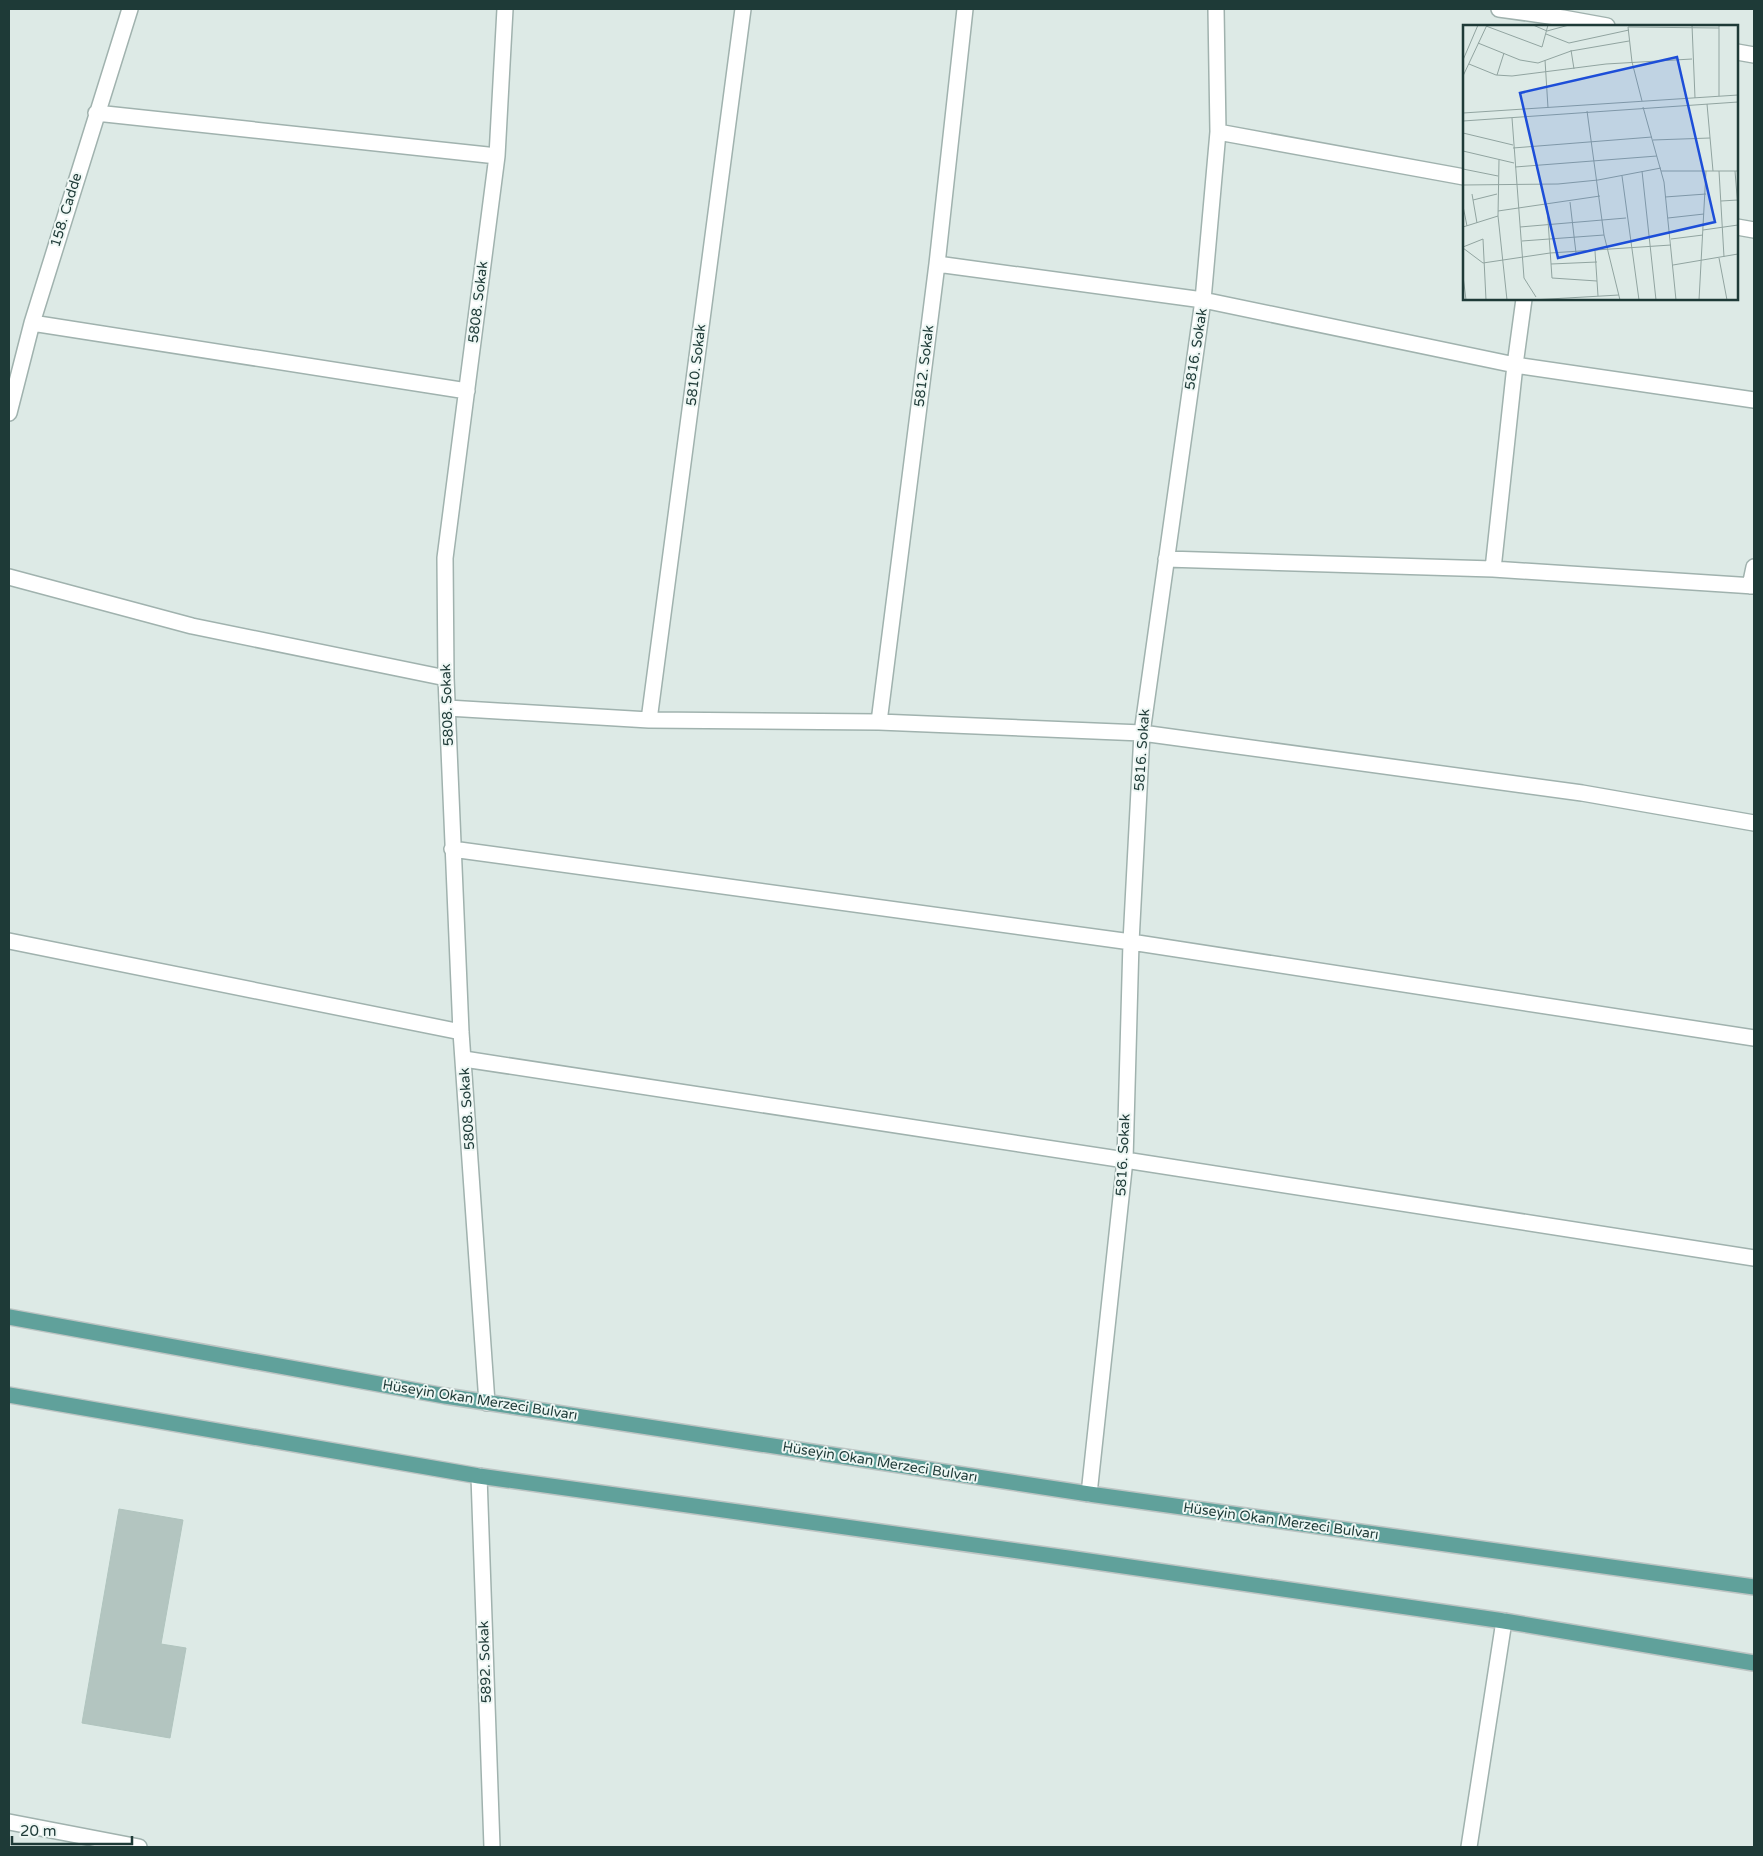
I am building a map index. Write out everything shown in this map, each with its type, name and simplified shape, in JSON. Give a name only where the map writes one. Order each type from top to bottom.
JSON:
[{"type":"main road","name":"Hüseyin Okan Merzeci Bulvarı","points":[[9,1317],[487,1403],[1089,1494],[1754,1587]]},
{"type":"main road","points":[[9,1395],[479,1476],[1504,1621],[1754,1662]]},
{"type":"street","name":"158. Cadde","points":[[9,413],[32,323],[130,9]]},
{"type":"street","name":"5808. Sokak","points":[[487,1403],[461,1032],[446,678],[445,558],[496,156],[505,9]]},
{"type":"street","name":"5810. Sokak","points":[[649,720],[743,9]]},
{"type":"street","name":"5812. Sokak","points":[[879,722],[937,264],[965,9]]},
{"type":"street","name":"5816. Sokak","points":[[1089,1494],[1125,1160],[1131,942],[1142,733],[1203,300],[1218,132],[1216,9]]},
{"type":"street","points":[[1499,9],[1562,22],[1596,25]]},
{"type":"street","points":[[1738,52],[1754,55]]},
{"type":"street","points":[[96,113],[496,156]]},
{"type":"street","points":[[1218,132],[1463,178]]},
{"type":"street","points":[[1738,227],[1754,230]]},
{"type":"street","points":[[937,264],[1203,300],[1515,365],[1754,400]]},
{"type":"street","points":[[1493,569],[1524,300]]},
{"type":"street","points":[[32,323],[467,391]]},
{"type":"street","points":[[1166,559],[1493,569],[1752,586],[1754,567]]},
{"type":"street","points":[[9,577],[192,626],[446,678]]},
{"type":"street","points":[[448,708],[649,720],[879,722],[1142,733],[1582,793],[1754,823]]},
{"type":"street","points":[[452,849],[1131,942],[1754,1038]]},
{"type":"street","points":[[9,941],[461,1032]]},
{"type":"street","points":[[464,1059],[1754,1258]]},
{"type":"street","name":"5892. Sokak","points":[[479,1476],[492,1847]]},
{"type":"street","points":[[1469,1847],[1504,1621]]},
{"type":"street","points":[[9,1822],[139,1847]]},
{"type":"building","points":[[119,1509],[183,1520],[161,1644],[186,1648],[170,1738],[82,1723]]}]
